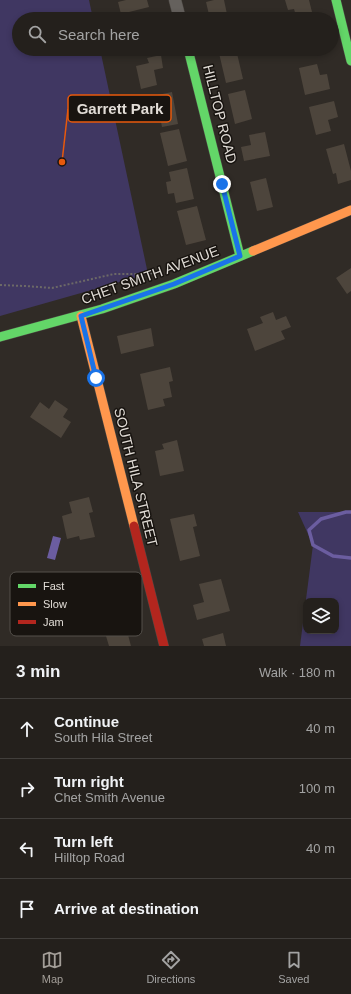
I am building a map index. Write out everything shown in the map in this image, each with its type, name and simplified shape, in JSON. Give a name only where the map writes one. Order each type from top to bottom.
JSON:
[{"type":"street","points":[[175,0],[178,12]]},
{"type":"street","points":[[336,0],[339,12]]},
{"type":"street","points":[[339,12],[351,61]]},
{"type":"street","name":"HILLTOP ROAD","points":[[190,56],[240,256]]},
{"type":"street","name":"CHET SMITH AVENUE","points":[[0,337],[81,316],[174,284],[351,210]]},
{"type":"street","name":"SOUTH HILA STREET","points":[[81,316],[164,646]]},
{"type":"path","points":[[0,285],[52,288],[114,274],[156,274],[163,272]]},
{"type":"shaded area","points":[[0,0],[89,0],[92,12],[12,12],[12,56],[101,56],[148,274],[0,316]]},
{"type":"shaded area","points":[[298,512],[351,512],[351,646],[300,646],[303,623],[303,634],[339,634],[339,598],[306,598],[313,545]]},
{"type":"shaded area","points":[[53,536],[61,538],[55,560],[47,558]]},
{"type":"building","points":[[126,0],[147,0],[149,7],[129,12],[120,12],[118,2]]},
{"type":"building","points":[[224,0],[227,12],[208,12],[206,2]]},
{"type":"building","points":[[285,0],[309,0],[312,12],[295,12],[294,9],[288,10]]},
{"type":"building","points":[[161,56],[163,68],[154,70],[157,85],[141,89],[136,66],[149,63],[147,58]]},
{"type":"building","points":[[220,56],[238,56],[243,79],[226,83]]},
{"type":"building","points":[[317,64],[320,75],[327,74],[330,89],[305,95],[299,68]]},
{"type":"building","points":[[245,90],[252,119],[235,124],[228,94]]},
{"type":"building","points":[[172,92],[178,124],[162,127],[158,107],[145,110],[143,98]]},
{"type":"building","points":[[334,101],[338,117],[328,120],[331,131],[316,135],[309,107]]},
{"type":"building","points":[[179,129],[187,161],[168,166],[160,133]]},
{"type":"building","points":[[265,132],[270,156],[244,161],[241,147],[251,145],[249,135]]},
{"type":"building","points":[[344,144],[351,171],[351,180],[338,184],[336,173],[333,174],[326,149]]},
{"type":"building","points":[[187,168],[194,199],[176,203],[174,193],[168,194],[166,182],[171,181],[169,172]]},
{"type":"building","points":[[266,178],[273,207],[257,211],[250,182]]},
{"type":"building","points":[[197,206],[206,240],[186,245],[177,211]]},
{"type":"building","points":[[351,268],[351,291],[347,294],[336,278]]},
{"type":"building","points":[[273,312],[276,320],[286,316],[291,327],[281,331],[285,339],[255,351],[247,329],[263,323],[260,317]]},
{"type":"building","points":[[151,328],[154,346],[121,354],[117,336]]},
{"type":"building","points":[[170,367],[173,381],[169,382],[172,397],[163,399],[165,406],[148,410],[140,374]]},
{"type":"building","points":[[55,400],[68,409],[63,417],[71,422],[61,438],[30,417],[40,402],[49,409]]},
{"type":"building","points":[[177,440],[184,471],[160,476],[155,451],[164,449],[162,444]]},
{"type":"building","points":[[89,497],[93,512],[89,513],[95,537],[80,540],[79,536],[67,539],[62,516],[72,513],[69,502]]},
{"type":"building","points":[[194,514],[197,526],[193,527],[200,556],[180,561],[170,519]]},
{"type":"building","points":[[221,579],[230,611],[197,620],[193,605],[204,602],[199,584]]},
{"type":"building","points":[[223,633],[226,646],[204,646],[202,639]]},
{"type":"building","points":[[106,636],[128,636],[131,646],[109,646]]},
{"type":"waterway","points":[[351,512],[321,519],[309,530],[313,545],[333,556],[351,558]]},
{"type":"traffic: fast","points":[[336,0],[339,12]]},
{"type":"traffic: fast","points":[[339,12],[351,61]]},
{"type":"traffic: fast","points":[[190,56],[240,256]]},
{"type":"traffic: fast","points":[[0,337],[102,309],[174,284],[253,251]]},
{"type":"traffic: slow","points":[[253,251],[351,210]]},
{"type":"traffic: slow","points":[[81,316],[134,526]]},
{"type":"traffic: jam","points":[[134,526],[164,646]]},
{"type":"place","name":"Garrett Park","points":[[62,162]]},
{"type":"route","points":[[96,378],[81,316],[174,284],[240,256],[222,184]]}]
